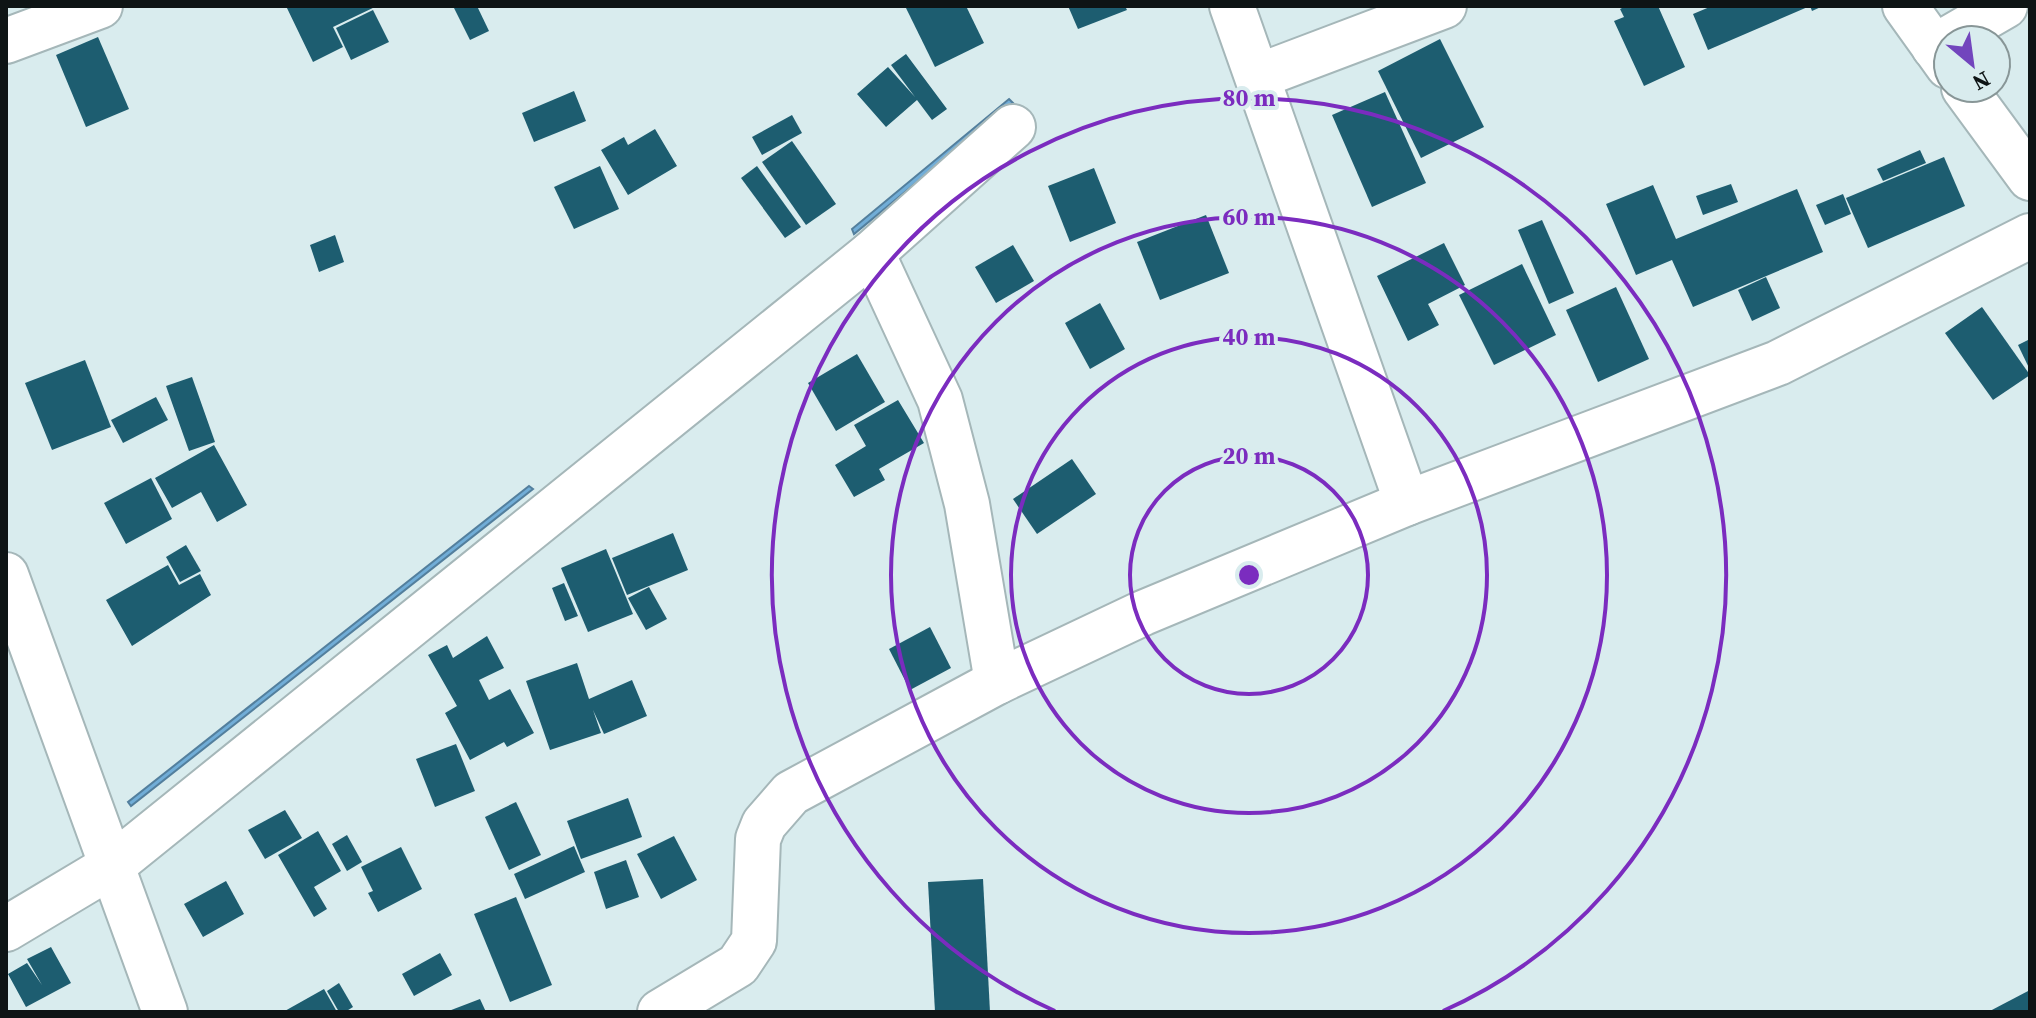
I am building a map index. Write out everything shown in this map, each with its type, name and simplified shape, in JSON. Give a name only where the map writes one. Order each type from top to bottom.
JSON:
[{"type":"street","points":[[6,41],[100,6]]},
{"type":"street","points":[[1232,6],[1407,503]]},
{"type":"street","points":[[1259,76],[1444,6]]},
{"type":"street","points":[[1905,6],[1932,44]]},
{"type":"street","points":[[1982,24],[2005,6]]},
{"type":"street","points":[[1976,104],[2030,178]]},
{"type":"street","points":[[6,929],[113,865],[872,253],[1013,127]]},
{"type":"street","points":[[660,1012],[738,965],[748,954],[754,941],[758,839],[776,808],[791,793],[997,682],[1143,613],[1407,503],[1778,363],[2030,236]]},
{"type":"street","points":[[872,253],[940,400],[967,504],[997,682]]},
{"type":"street","points":[[6,575],[165,1012]]},
{"type":"water","points":[[1009,99],[1013,103],[854,234],[852,229]]},
{"type":"water","points":[[529,486],[533,489],[131,806],[128,802]]},
{"type":"building","points":[[286,6],[377,6],[333,27],[343,47],[313,62]]},
{"type":"building","points":[[453,6],[477,6],[489,31],[470,40]]},
{"type":"building","points":[[905,6],[966,6],[984,43],[935,67]]},
{"type":"building","points":[[1068,6],[1125,6],[1127,10],[1078,29]]},
{"type":"building","points":[[1626,6],[1658,6],[1685,67],[1644,86],[1614,21],[1624,17],[1620,9]]},
{"type":"building","points":[[1712,6],[1810,6],[1708,50],[1693,14]]},
{"type":"building","points":[[373,10],[389,42],[351,60],[336,28]]},
{"type":"building","points":[[98,37],[129,109],[86,127],[56,55]]},
{"type":"building","points":[[1440,39],[1484,127],[1421,158],[1378,71]]},
{"type":"building","points":[[906,54],[947,109],[932,120],[917,100],[886,127],[857,94],[888,67],[915,97],[891,65]]},
{"type":"building","points":[[574,91],[586,121],[534,142],[522,113]]},
{"type":"building","points":[[1385,92],[1426,183],[1372,207],[1332,115]]},
{"type":"building","points":[[792,115],[802,133],[762,155],[752,137]]},
{"type":"building","points":[[655,129],[677,166],[628,195],[601,150],[624,137],[628,145]]},
{"type":"building","points":[[792,141],[836,204],[806,225],[762,162]]},
{"type":"building","points":[[1920,150],[1926,163],[1883,181],[1877,169]]},
{"type":"building","points":[[1944,157],[1965,206],[1868,248],[1846,198]]},
{"type":"building","points":[[600,166],[619,209],[574,229],[554,187]]},
{"type":"building","points":[[757,166],[801,227],[785,238],[741,178]]},
{"type":"building","points":[[1094,168],[1116,223],[1070,242],[1048,186]]},
{"type":"building","points":[[1731,184],[1738,202],[1703,215],[1696,196]]},
{"type":"building","points":[[1653,185],[1676,239],[1797,189],[1823,252],[1693,307],[1672,260],[1636,275],[1606,204]]},
{"type":"building","points":[[1843,194],[1851,214],[1825,225],[1816,205]]},
{"type":"building","points":[[1206,215],[1229,273],[1160,300],[1137,242]]},
{"type":"building","points":[[1542,220],[1574,293],[1549,304],[1518,230]]},
{"type":"building","points":[[335,235],[344,262],[319,272],[310,245]]},
{"type":"building","points":[[1444,243],[1465,285],[1428,304],[1439,325],[1408,341],[1377,276]]},
{"type":"building","points":[[1013,245],[1034,281],[996,303],[975,267]]},
{"type":"building","points":[[1522,264],[1556,335],[1494,365],[1459,295]]},
{"type":"building","points":[[1766,277],[1780,308],[1752,321],[1738,290]]},
{"type":"building","points":[[1616,287],[1649,359],[1598,382],[1566,310]]},
{"type":"building","points":[[1100,303],[1125,349],[1090,369],[1065,323]]},
{"type":"building","points":[[1982,307],[2030,375],[1993,400],[1945,333]]},
{"type":"building","points":[[2030,339],[2030,370],[2018,345]]},
{"type":"building","points":[[857,354],[885,402],[836,431],[808,383]]},
{"type":"building","points":[[85,360],[111,427],[52,450],[25,383]]},
{"type":"building","points":[[192,377],[215,442],[189,451],[166,386]]},
{"type":"building","points":[[156,397],[168,420],[123,443],[111,420]]},
{"type":"building","points":[[898,400],[924,443],[879,469],[885,480],[854,497],[835,465],[866,446],[854,425]]},
{"type":"building","points":[[214,445],[247,505],[217,522],[201,492],[172,508],[155,478]]},
{"type":"building","points":[[1072,459],[1096,494],[1037,534],[1013,499]]},
{"type":"building","points":[[151,478],[172,519],[126,544],[104,503]]},
{"type":"building","points":[[673,533],[688,570],[627,595],[612,558]]},
{"type":"building","points":[[186,545],[201,571],[180,582],[166,557]]},
{"type":"building","points":[[606,549],[633,614],[588,632],[561,568]]},
{"type":"building","points":[[168,565],[179,585],[200,574],[211,595],[132,646],[106,600]]},
{"type":"building","points":[[564,583],[578,616],[565,621],[552,588]]},
{"type":"building","points":[[649,587],[667,619],[646,630],[628,598]]},
{"type":"building","points":[[930,627],[951,668],[910,690],[889,649]]},
{"type":"building","points":[[487,636],[504,668],[479,680],[489,700],[510,689],[534,733],[507,747],[504,742],[470,760],[445,713],[457,706],[428,655],[447,645],[453,658]]},
{"type":"building","points":[[577,663],[589,699],[632,680],[647,716],[604,734],[593,710],[601,733],[550,750],[526,681]]},
{"type":"building","points":[[456,744],[475,791],[435,807],[416,759]]},
{"type":"building","points":[[628,798],[642,837],[581,859],[567,821]]},
{"type":"building","points":[[516,802],[541,855],[509,870],[485,817]]},
{"type":"building","points":[[285,810],[302,838],[265,859],[248,830]]},
{"type":"building","points":[[318,831],[341,871],[314,887],[327,909],[314,917],[278,855]]},
{"type":"building","points":[[347,835],[362,862],[347,871],[332,844]]},
{"type":"building","points":[[674,836],[697,880],[661,899],[637,854]]},
{"type":"building","points":[[574,846],[585,872],[525,899],[514,874]]},
{"type":"building","points":[[401,847],[422,889],[378,912],[368,893],[373,891],[361,867]]},
{"type":"building","points":[[626,860],[639,897],[606,909],[594,872]]},
{"type":"building","points":[[983,879],[990,1012],[935,1012],[928,882]]},
{"type":"building","points":[[226,881],[244,914],[203,937],[184,904]]},
{"type":"building","points":[[516,897],[552,985],[510,1002],[474,914]]},
{"type":"building","points":[[51,947],[71,983],[26,1007],[8,974],[27,963],[42,985],[27,959]]},
{"type":"building","points":[[440,953],[452,975],[414,996],[402,974]]},
{"type":"building","points":[[339,983],[353,1007],[345,1012],[339,1012],[327,991]]},
{"type":"building","points":[[324,989],[337,1012],[283,1012]]},
{"type":"building","points":[[2030,990],[2030,1012],[1988,1012]]},
{"type":"building","points":[[480,999],[486,1012],[446,1012]]}]
